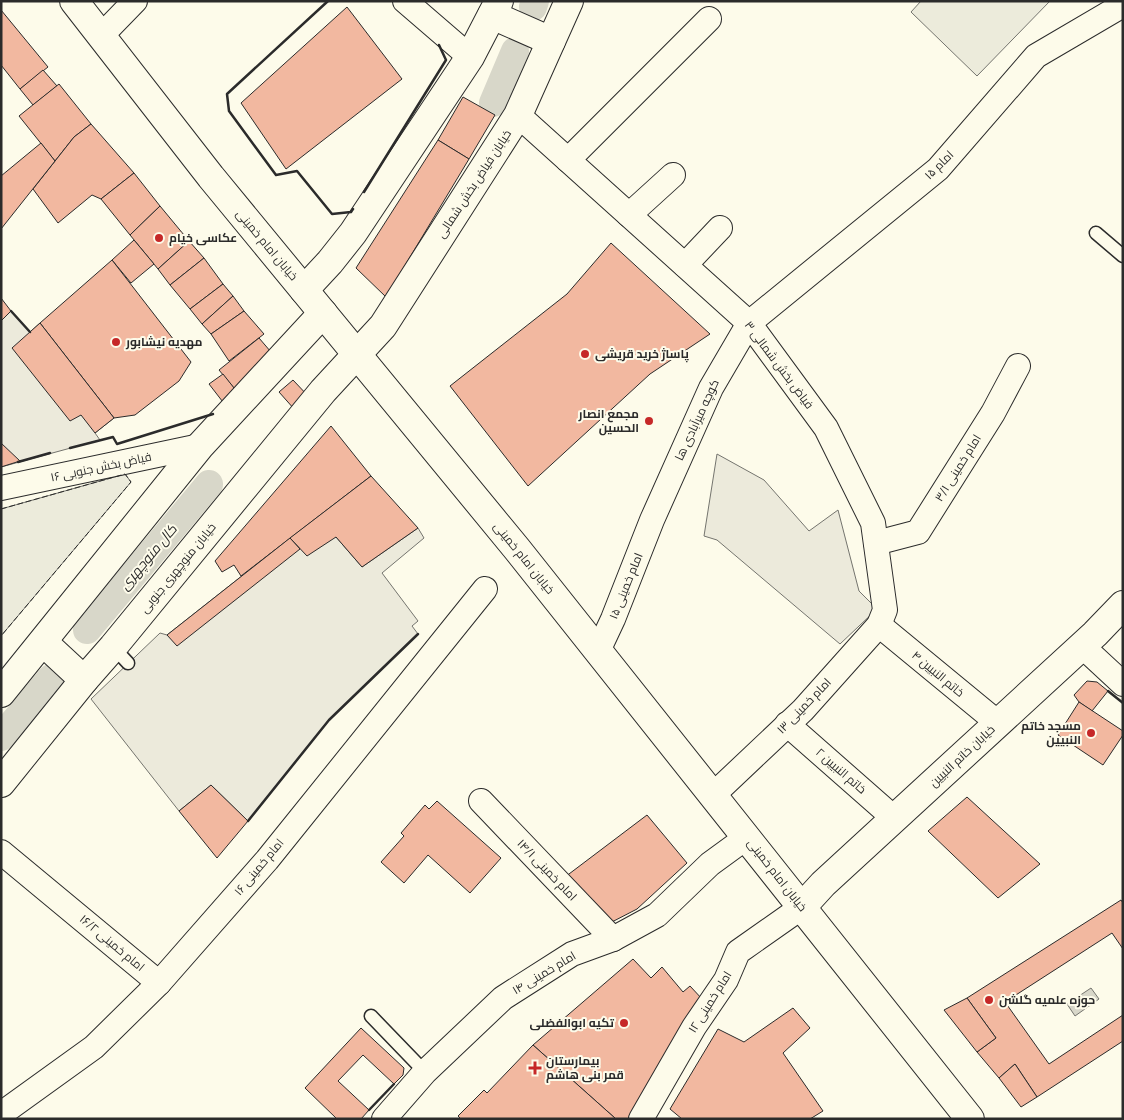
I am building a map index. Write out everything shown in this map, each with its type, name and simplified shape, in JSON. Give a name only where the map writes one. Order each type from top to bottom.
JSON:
[{"type":"street","name":"خیابان امام خمینی","points":[[74,1],[211,177],[517,548],[970,1119]]},
{"type":"street","points":[[101,36],[135,1]]},
{"type":"street","points":[[405,1],[470,57]]},
{"type":"street","name":"خیابان فیاض بخش شمالی","points":[[357,354],[383,326],[518,115],[569,1]]},
{"type":"street","name":"امام ۱۵","points":[[749,323],[938,169],[1036,56],[1123,5]]},
{"type":"street","points":[[304,290],[354,233],[470,57],[496,8],[551,41]]},
{"type":"street","points":[[568,160],[708,19]]},
{"type":"street","name":"فیاض بخش شمالی ۳","points":[[518,115],[749,323],[826,428],[873,524],[882,617]]},
{"type":"street","points":[[629,215],[673,175]]},
{"type":"street","points":[[685,265],[720,228]]},
{"type":"street","points":[[1,693],[200,446],[323,313]]},
{"type":"street","name":"کوچه میرآبادی ها","points":[[652,520],[711,388],[749,323]]},
{"type":"street","name":"خیابان منوچهری جنوبی","points":[[1,783],[84,680],[121,655],[317,399],[357,354]]},
{"type":"street","name":"امام خمینی ۳/۱","points":[[876,543],[918,532],[993,413],[1018,366]]},
{"type":"street","name":"فیاض بخش جنوبی ۱۶","points":[[1,488],[200,446]]},
{"type":"street","name":"امام خمینی ۱۵","points":[[598,651],[613,619],[652,520]]},
{"type":"street","name":"امام خمینی ۱۶","points":[[1,1114],[94,1047],[159,983],[267,860],[485,589]]},
{"type":"street","name":"خیابان خاتم النبیین","points":[[802,907],[823,884],[1123,605]]},
{"type":"street","name":"خاتم النبیین ۴","points":[[882,617],[998,723]]},
{"type":"street","name":"امام خمینی ۱۳","points":[[714,795],[803,710],[882,617]]},
{"type":"street","points":[[43,642],[84,680]]},
{"type":"street","points":[[1081,645],[1123,684]]},
{"type":"street","name":"خاتم النبیین ۲","points":[[787,724],[895,819]]},
{"type":"street","name":"امام خمینی ۱۴/۱","points":[[481,802],[613,939]]},
{"type":"street","name":"امام خمینی ۱۴","points":[[384,1119],[426,1072],[503,998],[572,954],[613,939],[657,915],[710,864],[747,837]]},
{"type":"street","name":"امام خمینی ۱۶/۲","points":[[1,852],[159,983]]},
{"type":"street","name":"امام خمینی ۱۲","points":[[641,1119],[694,1027],[726,980],[738,952],[802,907]]},
{"type":"lane","points":[[1096,233],[1123,256]]},
{"type":"lane","points":[[371,1016],[426,1072]]},
{"type":"shaded area","points":[[921,1],[1050,1],[977,76],[911,12]]},
{"type":"shaded area","points":[[11,311],[30,332],[40,323],[114,418],[95,433],[100,440],[1,467],[1,321]]},
{"type":"shaded area","points":[[717,454],[764,480],[809,531],[838,510],[859,591],[877,609],[840,644],[717,540],[704,536]]},
{"type":"shaded area","points":[[125,474],[131,482],[1,636],[1,509]]},
{"type":"shaded area","points":[[418,528],[424,538],[382,573],[418,621],[412,626],[418,634],[329,720],[248,821],[211,785],[179,811],[91,699],[160,633],[167,635],[290,538],[336,537],[362,567]]},
{"type":"shaded area","points":[[1091,988],[1099,999],[1075,1016],[1067,1004]]},
{"type":"building","points":[[347,7],[402,79],[286,169],[241,103]]},
{"type":"building","points":[[1,10],[48,67],[20,89],[1,65]]},
{"type":"building","points":[[43,70],[57,86],[33,105],[20,89]]},
{"type":"building","points":[[59,84],[91,124],[74,137],[55,161],[19,116]]},
{"type":"building","points":[[463,97],[495,115],[469,159],[438,140]]},
{"type":"building","points":[[91,124],[134,173],[101,199],[92,195],[58,223],[33,189],[74,137]]},
{"type":"building","points":[[438,140],[469,159],[386,297],[356,268]]},
{"type":"building","points":[[41,143],[55,161],[1,229],[1,176]]},
{"type":"building","points":[[134,173],[160,206],[130,235],[101,199]]},
{"type":"building","name":"عکاسی خیام","points":[[160,206],[189,241],[158,269],[130,235]]},
{"type":"building","points":[[134,240],[154,264],[131,283],[112,260]]},
{"type":"building","points":[[189,241],[204,258],[170,285],[158,269]]},
{"type":"building","name":"پاساژ خرید قریشی","points":[[611,243],[710,334],[650,374],[528,486],[450,386],[567,294]]},
{"type":"building","points":[[204,258],[223,284],[190,309],[170,285]]},
{"type":"building","name":"مهدیه نیشابور","points":[[112,260],[191,362],[179,381],[135,415],[114,418],[40,323]]},
{"type":"building","points":[[223,284],[233,296],[202,324],[190,309]]},
{"type":"building","points":[[233,296],[244,311],[211,334],[202,324]]},
{"type":"building","points":[[1,298],[11,311],[1,321]]},
{"type":"building","points":[[244,311],[264,334],[229,361],[211,334]]},
{"type":"building","points":[[40,323],[114,418],[95,433],[81,415],[70,421],[12,348]]},
{"type":"building","points":[[259,338],[271,352],[238,393],[219,370]]},
{"type":"building","points":[[223,374],[238,393],[226,406],[209,384]]},
{"type":"building","points":[[293,380],[310,398],[295,410],[279,392]]},
{"type":"building","points":[[331,426],[371,476],[241,576],[234,565],[222,572],[215,561]]},
{"type":"building","points":[[1,443],[20,461],[1,467]]},
{"type":"building","points":[[371,476],[418,528],[362,567],[336,537],[307,556],[290,538]]},
{"type":"building","points":[[290,538],[300,549],[177,646],[167,635]]},
{"type":"building","points":[[1087,681],[1097,682],[1108,691],[1092,711],[1079,702],[1074,695]]},
{"type":"building","name":"مسجد خاتم النبیین","points":[[1079,702],[1123,731],[1123,735],[1103,765],[1058,735]]},
{"type":"building","points":[[211,785],[248,821],[217,858],[179,811]]},
{"type":"building","points":[[967,797],[1040,864],[998,898],[928,831]]},
{"type":"building","points":[[437,801],[501,858],[470,893],[428,855],[404,883],[381,862],[404,836],[401,833],[425,805],[429,809]]},
{"type":"building","points":[[647,815],[687,863],[637,909],[608,924],[565,877]]},
{"type":"building","name":"حوزه علمیه گلشن","points":[[1121,900],[1123,903],[1123,949],[1112,933],[1005,1002],[1049,1064],[1123,1015],[1123,1041],[1037,1097],[1015,1064],[999,1078],[977,1052],[996,1038],[967,998]]},
{"type":"building","name":"تکیه ابوالفضلی","points":[[633,959],[651,978],[662,967],[683,992],[690,986],[703,1000],[628,1119],[616,1119],[533,1045]]},
{"type":"building","points":[[967,998],[996,1038],[977,1052],[944,1010]]},
{"type":"building","points":[[793,1008],[810,1028],[783,1053],[823,1111],[810,1119],[682,1119],[670,1109],[718,1029],[744,1042]]},
{"type":"building","points":[[361,1028],[404,1068],[403,1075],[394,1084],[363,1055],[338,1081],[369,1110],[361,1119],[337,1119],[305,1088]]},
{"type":"building","name":"بیمارستان قمر بنی هاشم","points":[[533,1045],[616,1119],[461,1119],[458,1116],[484,1090],[487,1093]]},
{"type":"building","points":[[1015,1064],[1037,1097],[1021,1107],[999,1078]]},
{"type":"waterway","name":"کال منوچهری","points":[[533,7],[535,1]]},
{"type":"waterway","name":"کال منوچهری","points":[[493,103],[515,51]]},
{"type":"waterway","name":"کال منوچهری","points":[[87,630],[209,484]]},
{"type":"waterway","name":"کال منوچهری","points":[[1,737],[51,678]]},
{"type":"fence","points":[[1,509],[125,474],[131,482],[1,636]]},
{"type":"wall","points":[[328,1],[227,94],[229,111],[276,175],[297,171],[332,214],[351,212],[353,209]]},
{"type":"wall","points":[[364,192],[446,60],[439,45]]},
{"type":"wall","points":[[11,311],[30,332]]},
{"type":"wall","points":[[70,448],[113,437],[117,444],[213,414]]},
{"type":"wall","points":[[18,462],[50,453]]},
{"type":"wall","points":[[248,821],[329,720],[418,634]]},
{"type":"wall","points":[[1108,691],[1123,703]]},
{"type":"wall","points":[[369,1110],[394,1084]]},
{"type":"place","name":"عکاسی خیام","points":[[159,238]]},
{"type":"place","name":"مهدیه نیشابور","points":[[116,342]]},
{"type":"place","name":"پاساژ خرید قریشی","points":[[585,354]]},
{"type":"place","name":"مجمع انصار الحسین","points":[[649,421]]},
{"type":"place","name":"مسجد خاتم النبیین","points":[[1091,733]]},
{"type":"place","name":"حوزه علمیه گلشن","points":[[989,1000]]},
{"type":"place","name":"تکیه ابوالفضلی","points":[[624,1023]]},
{"type":"place","name":"بیمارستان قمر بنی هاشم","points":[[535,1068]]}]
